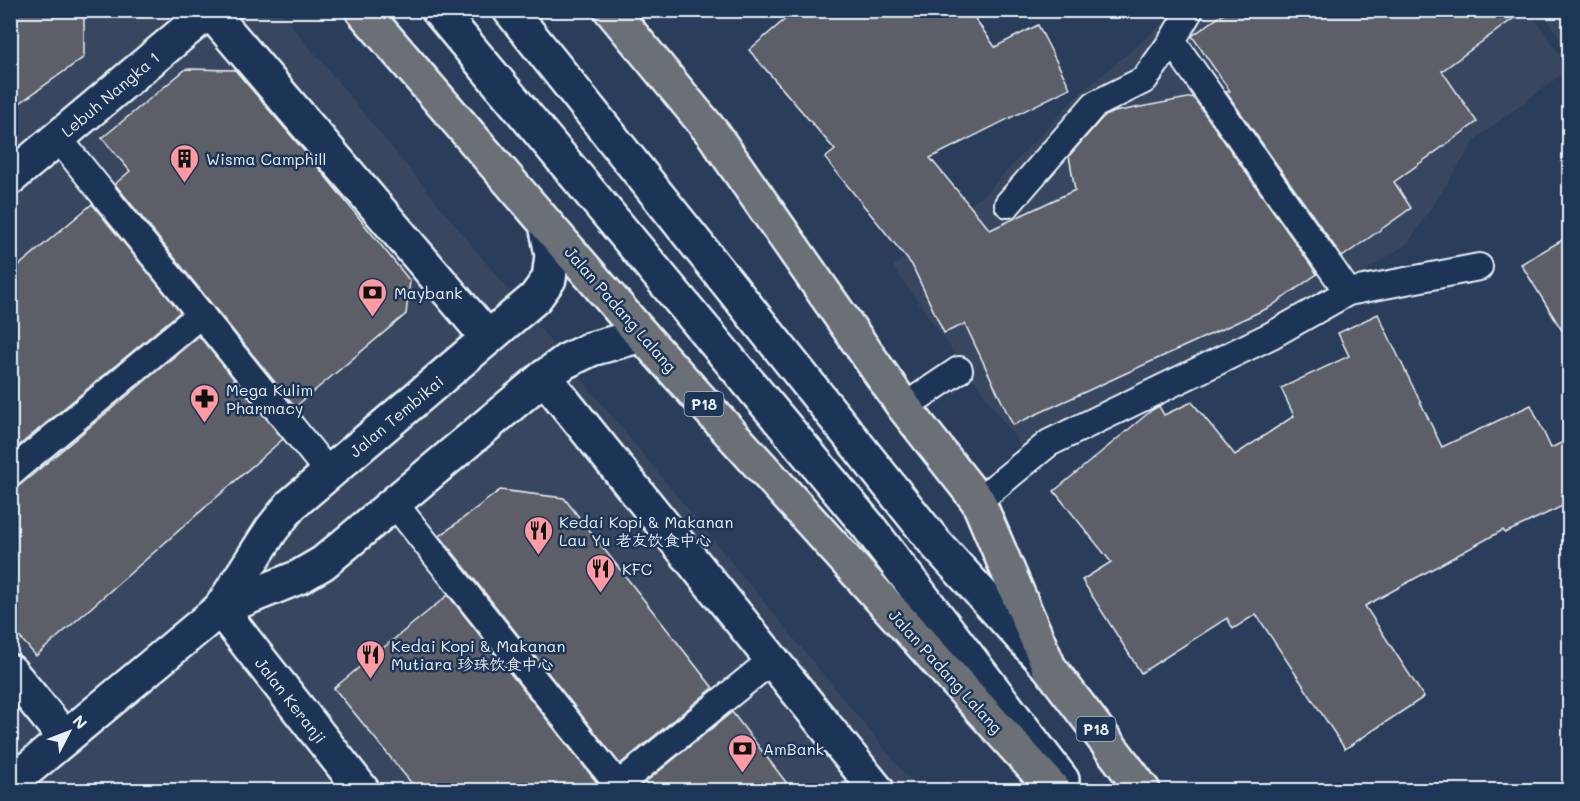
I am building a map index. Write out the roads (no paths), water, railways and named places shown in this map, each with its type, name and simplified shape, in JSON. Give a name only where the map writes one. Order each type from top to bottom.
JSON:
[{"type":"main road","name":"Jalan Padang Lalang","points":[[362,10],[642,335],[1054,790]]},
{"type":"main road","name":"P18","points":[[612,10],[714,135],[904,407],[978,501],[1049,667],[1143,790]]},
{"type":"street","points":[[438,10],[868,526],[1070,790]]},
{"type":"street","points":[[510,10],[936,544],[1049,667]]},
{"type":"street","points":[[209,11],[488,338]]},
{"type":"street","name":"Lebuh Nangka 1","points":[[11,175],[209,11]]},
{"type":"street","name":"Jalan Tembikai","points":[[10,784],[220,609],[291,505],[535,297],[549,279],[552,255],[546,224]]},
{"type":"street","name":"Jalan Tembikai","points":[[220,609],[299,578],[322,563],[566,361],[591,349],[642,335]]},
{"type":"street","points":[[544,377],[877,790]]},
{"type":"street","name":"Jalan Keranji","points":[[220,609],[362,790]]},
{"type":"street","points":[[10,671],[65,738]]},
{"type":"lane","points":[[1008,204],[1094,105],[1144,80],[1172,41],[1190,10]]},
{"type":"lane","points":[[1172,41],[1348,292]]},
{"type":"lane","points":[[58,138],[329,473]]},
{"type":"lane","points":[[978,501],[1049,443],[1272,335],[1348,292],[1479,267]]},
{"type":"lane","points":[[10,474],[201,314]]},
{"type":"lane","points":[[904,407],[959,370]]},
{"type":"lane","points":[[394,503],[617,789],[772,660]]},
{"type":"place","name":"Wisma Camphill","points":[[185,184]]},
{"type":"place","name":"Maybank","points":[[373,318]]},
{"type":"place","name":"Mega Kulim Pharmacy","points":[[205,424]]},
{"type":"place","name":"Kedai Kopi & Makanan Lau Yu 老友饮食中心","points":[[538,556]]},
{"type":"place","name":"KFC","points":[[601,594]]},
{"type":"place","name":"Kedai Kopi & Makanan Mutiara 珍珠饮食中心","points":[[370,680]]},
{"type":"place","name":"AmBank","points":[[742,774]]}]
